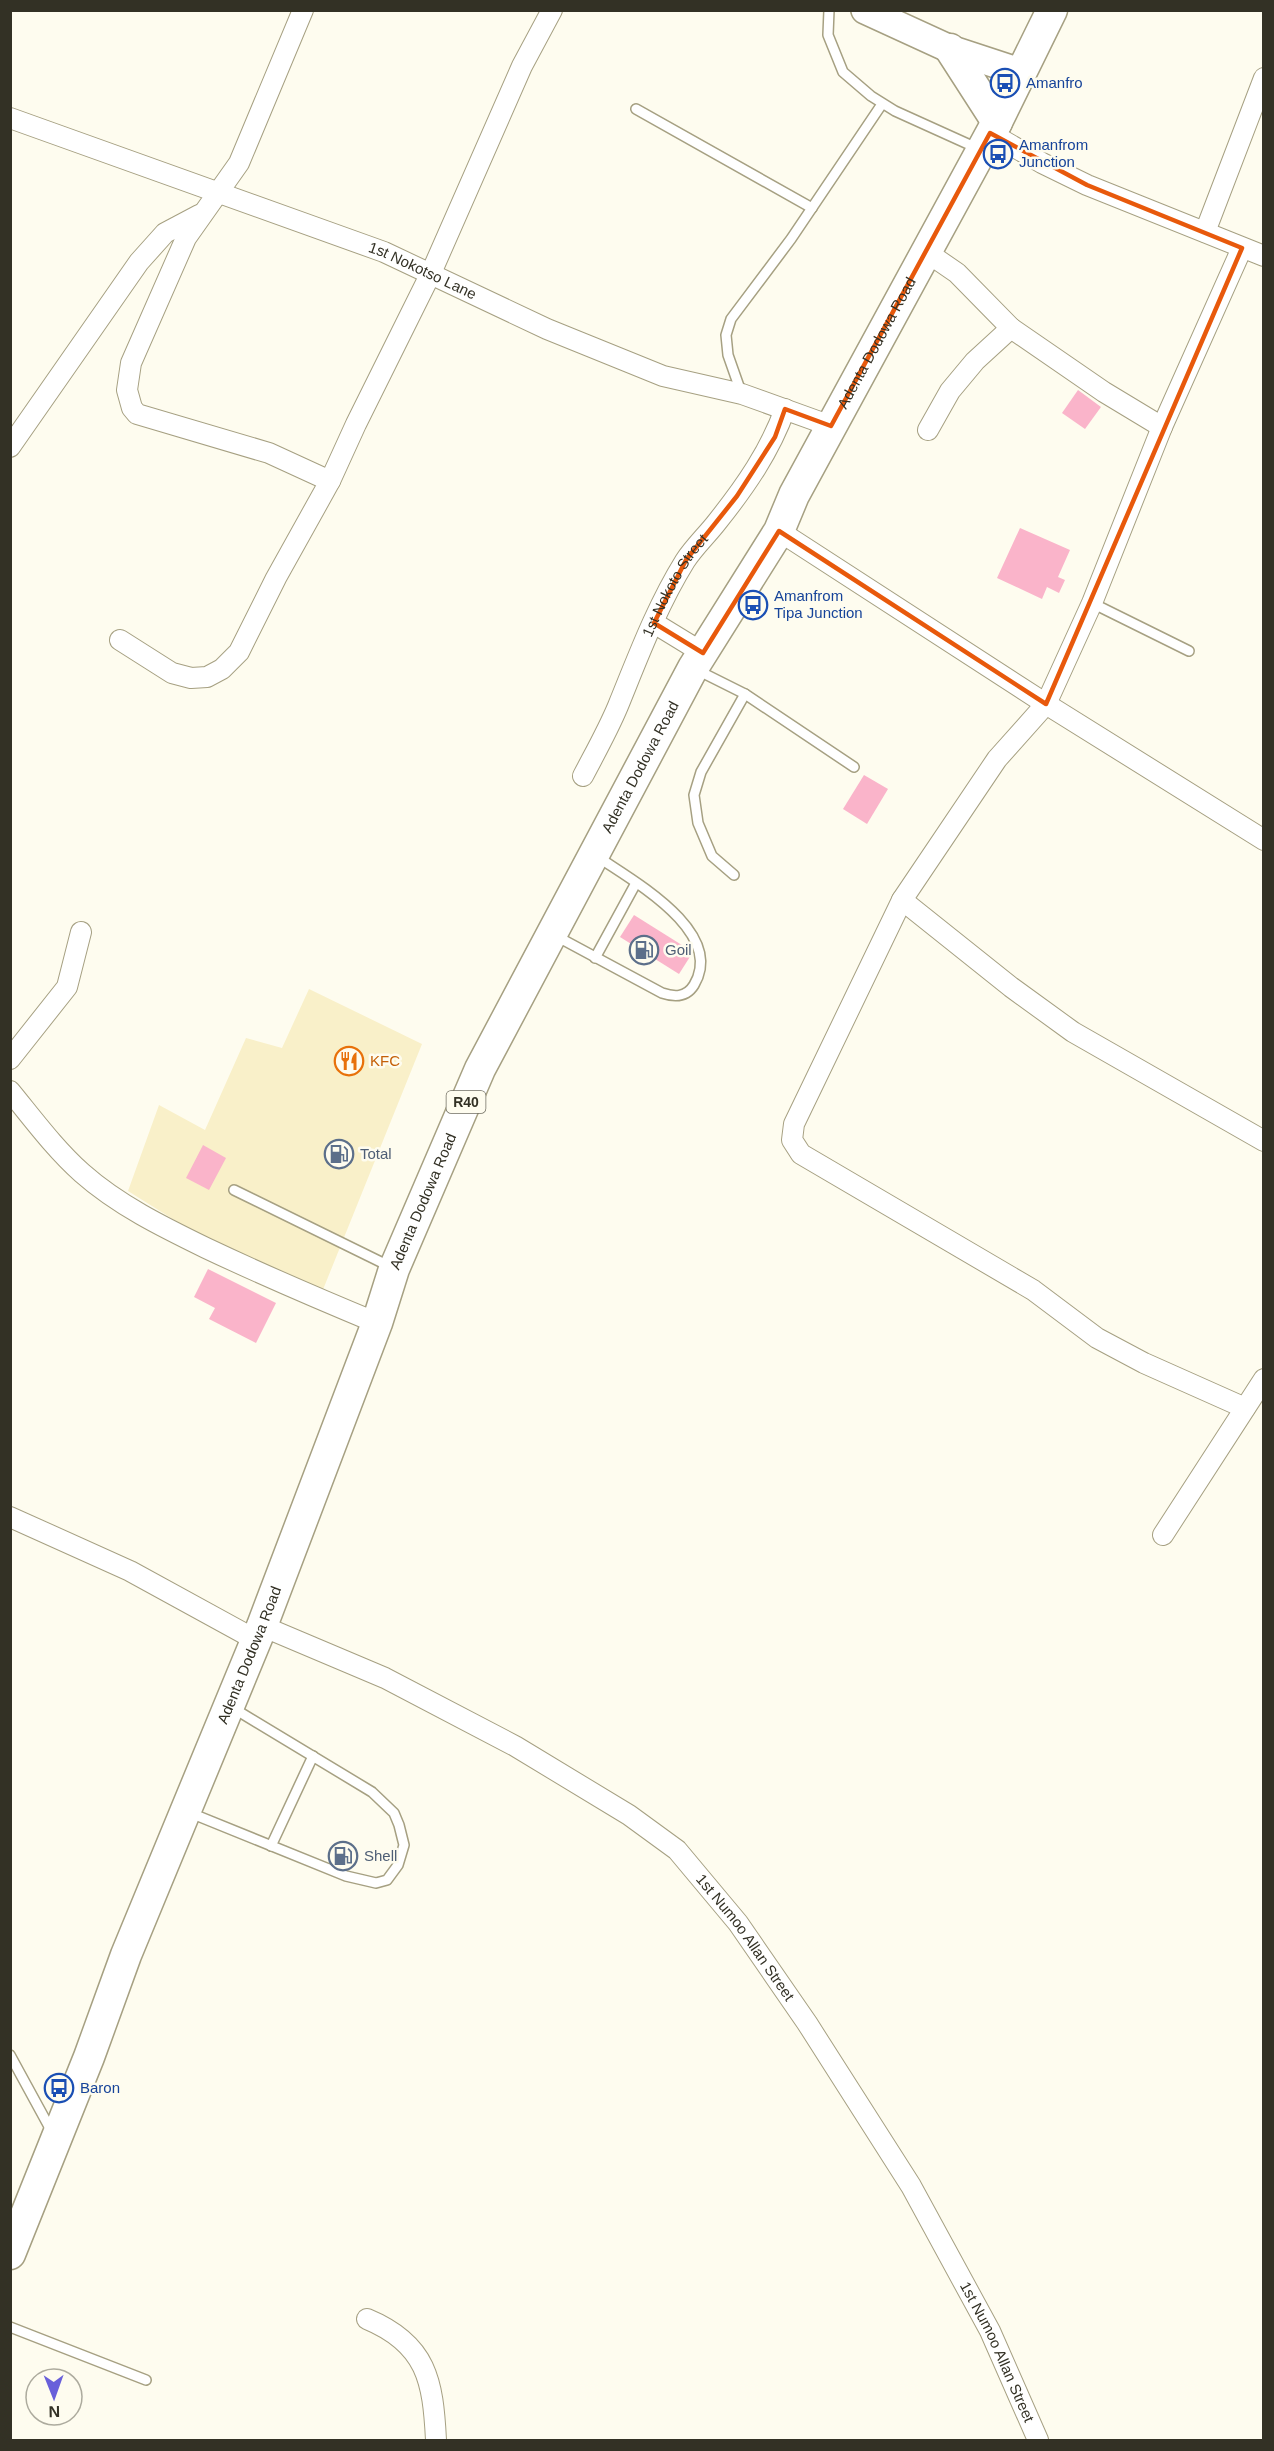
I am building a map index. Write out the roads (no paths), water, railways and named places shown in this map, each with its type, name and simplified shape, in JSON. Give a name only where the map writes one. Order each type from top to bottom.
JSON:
[{"type":"main road","name":"Adenta Dodowa Road","points":[[10,2254],[126,1955],[259,1633],[377,1323],[394,1269],[480,1069],[698,661],[779,531],[794,495],[989,135],[1052,10]]},
{"type":"main road","points":[[950,49],[989,135]]},
{"type":"street","points":[[303,10],[239,163],[201,213],[186,238],[131,363],[127,390],[132,408],[137,414],[269,453],[330,481]]},
{"type":"street","points":[[120,640],[172,673],[191,678],[207,677],[222,669],[239,652],[276,578],[330,481],[431,273],[522,66],[552,10]]},
{"type":"street","points":[[865,10],[950,49],[1020,72]]},
{"type":"street","points":[[1205,232],[1263,78]]},
{"type":"street","name":"1st Nokotso Lane","points":[[10,118],[384,252],[556,333],[663,376],[742,393],[831,426]]},
{"type":"street","points":[[989,135],[1087,185],[1263,255]]},
{"type":"street","points":[[10,447],[139,262],[165,233],[201,213]]},
{"type":"street","points":[[1242,248],[1162,427],[1092,603],[1046,704],[997,759],[902,900],[794,1124],[792,1140],[801,1154],[1033,1290],[1097,1338],[1144,1363],[1245,1408]]},
{"type":"street","points":[[925,251],[957,273],[1011,328],[1104,392],[1162,427]]},
{"type":"street","points":[[928,430],[950,391],[975,361],[1011,328]]},
{"type":"street","name":"1st Nokoto Street","points":[[583,776],[617,707],[634,664],[686,560],[757,467],[775,437],[785,409]]},
{"type":"street","points":[[779,531],[1046,704],[1263,840]]},
{"type":"street","points":[[654,623],[698,661]]},
{"type":"street","points":[[902,900],[1011,987],[1073,1032],[1263,1141]]},
{"type":"street","points":[[10,1059],[67,987],[81,932]]},
{"type":"street","points":[[10,1091],[56,1148],[83,1174],[117,1200],[151,1221],[275,1281],[377,1323]]},
{"type":"street","points":[[1163,1535],[1263,1379]]},
{"type":"street","name":"1st Numoo Allan Street","points":[[10,1516],[259,1633],[385,1678],[515,1746],[629,1815],[677,1850],[745,1932],[807,2023],[911,2186],[990,2331],[1038,2440]]},
{"type":"street","points":[[367,2319],[387,2327],[405,2340],[417,2356],[429,2380],[436,2440]]},
{"type":"lane","points":[[829,10],[828,35],[843,72],[882,104],[989,135]]},
{"type":"lane","points":[[742,393],[728,355],[726,335],[731,319],[812,208],[882,104]]},
{"type":"lane","points":[[636,109],[812,208]]},
{"type":"lane","points":[[1092,603],[1189,651]]},
{"type":"lane","points":[[698,661],[854,767]]},
{"type":"lane","points":[[734,874],[712,856],[698,823],[694,795],[701,772],[745,694]]},
{"type":"lane","points":[[552,934],[662,993],[674,997],[688,993],[695,983],[702,963],[696,941],[684,921],[636,883],[594,854]]},
{"type":"lane","points":[[595,958],[636,883]]},
{"type":"lane","points":[[234,1190],[394,1269]]},
{"type":"lane","points":[[185,1811],[345,1876],[376,1883],[387,1880],[398,1865],[404,1845],[399,1825],[394,1813],[372,1792],[228,1706]]},
{"type":"lane","points":[[271,1846],[313,1756]]},
{"type":"lane","points":[[10,2055],[56,2140]]},
{"type":"lane","points":[[10,2327],[146,2380]]},
{"type":"place","name":"Amanfro","points":[[1005,83]]},
{"type":"place","name":"Amanfrom Junction","points":[[998,154]]},
{"type":"place","name":"Amanfrom Tipa Junction","points":[[753,605]]},
{"type":"place","name":"Goil","points":[[644,950]]},
{"type":"place","name":"KFC","points":[[349,1061]]},
{"type":"place","name":"Total","points":[[339,1154]]},
{"type":"place","name":"Shell","points":[[343,1856]]},
{"type":"place","name":"Baron","points":[[59,2088]]}]
